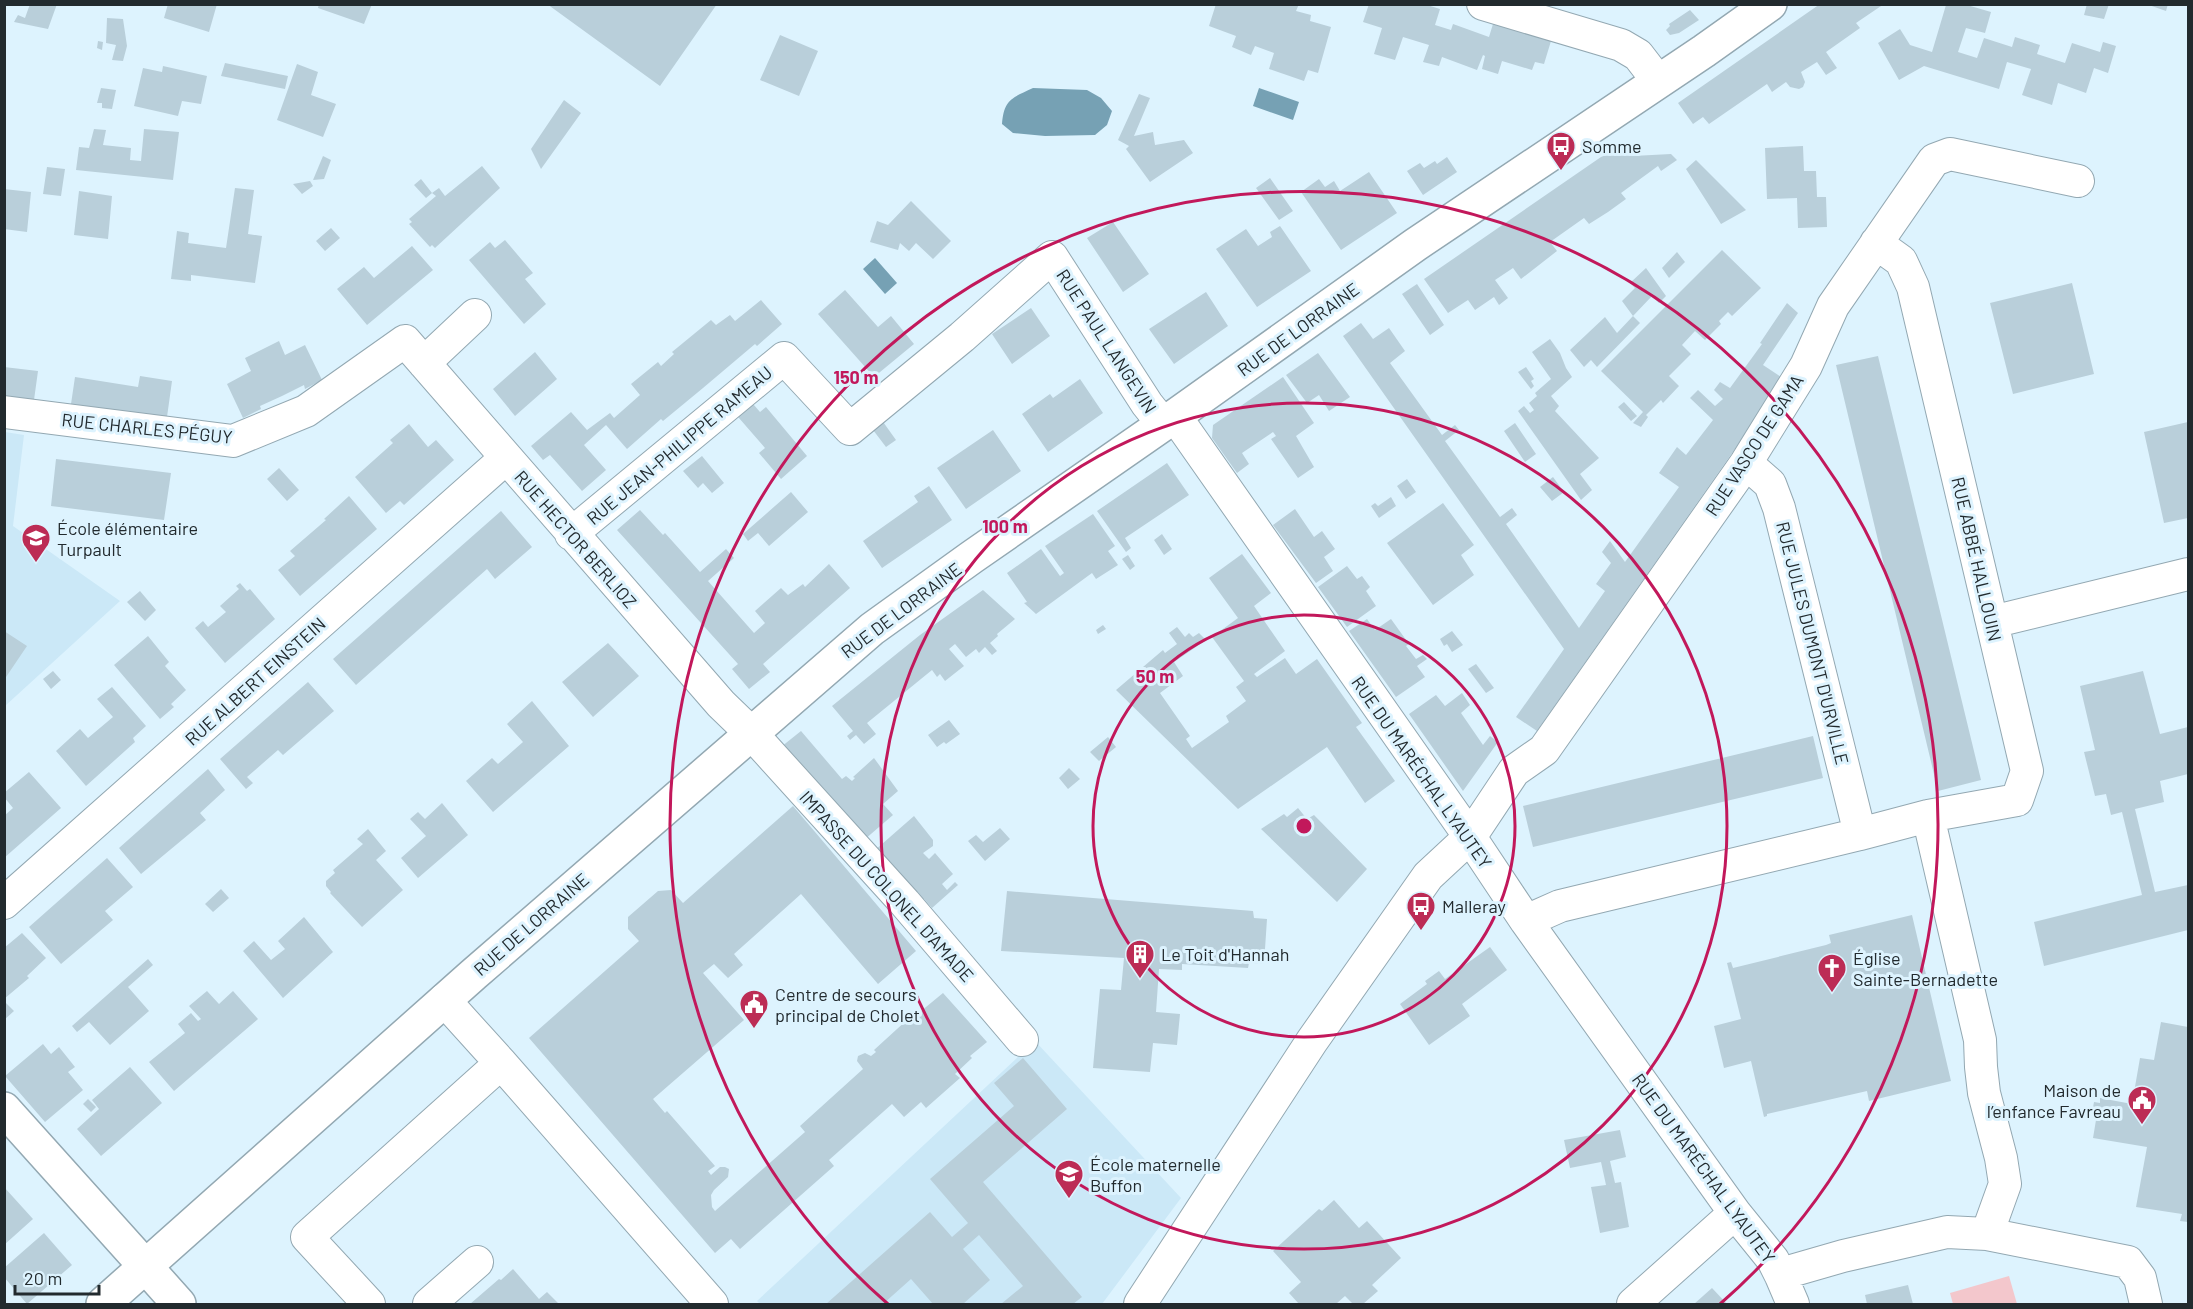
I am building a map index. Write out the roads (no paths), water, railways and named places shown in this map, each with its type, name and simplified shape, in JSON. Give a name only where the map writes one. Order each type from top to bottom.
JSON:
[{"type":"main road","name":"RUE DE LORRAINE","points":[[103,1305],[444,1000],[872,629],[1407,250],[1602,121],[1770,4]]},
{"type":"main road","points":[[4,1109],[179,1305]]},
{"type":"street","points":[[1483,4],[1621,45],[1638,55],[1658,81]]},
{"type":"street","name":"RUE VASCO DE GAMA","points":[[1140,1305],[1312,1041],[1428,876],[1470,837],[1514,771],[1544,750],[1746,463],[1806,366],[1833,306],[1934,160],[1950,154],[2078,181]]},
{"type":"street","name":"RUE ABBÉ HALLOUIN","points":[[1876,243],[1901,261],[1912,286],[2027,771],[2017,800],[1928,816]]},
{"type":"street","name":"RUE PAUL LANGEVIN","points":[[1052,257],[1147,404],[1169,420]]},
{"type":"street","name":"RUE JEAN-PHILIPPE RAMEAU","points":[[571,534],[784,358],[850,429],[962,336],[1052,257]]},
{"type":"street","name":"RUE CHARLES PÉGUY","points":[[4,412],[233,441],[306,411],[415,352],[475,315]]},
{"type":"street","name":"RUE HECTOR BERLIOZ","points":[[415,352],[732,717],[751,733]]},
{"type":"street","name":"RUE DU MARÉCHAL LYAUTEY","points":[[1169,420],[1470,837],[1526,921],[1735,1213],[1773,1260],[1793,1305]]},
{"type":"street","name":"RUE ALBERT EINSTEIN","points":[[4,903],[506,458]]},
{"type":"street","name":"RUE JULES DUMONT D'URVILLE","points":[[1746,463],[1770,484],[1779,508],[1860,834]]},
{"type":"street","points":[[1992,622],[2188,574]]},
{"type":"street","name":"IMPASSE DU COLONEL D’AMADE","points":[[751,733],[905,903],[1022,1040]]},
{"type":"street","points":[[1526,921],[1560,906],[1928,816],[1980,1040],[1984,1093],[2001,1158],[2005,1184],[1987,1234]]},
{"type":"street","points":[[444,1000],[712,1305]]},
{"type":"street","points":[[369,1305],[307,1237],[501,1063]]},
{"type":"street","points":[[1637,1303],[1735,1213]]},
{"type":"street","points":[[1781,1276],[1843,1256],[1947,1232],[1987,1234],[2128,1262],[2140,1278],[2146,1305]]},
{"type":"street","points":[[429,1305],[477,1262]]},
{"type":"place","name":"Somme","points":[[1561,172]]},
{"type":"place","name":"École élémentaire Turpault","points":[[36,564]]},
{"type":"place","name":"Malleray","points":[[1421,932]]},
{"type":"place","name":"Le Toit d'Hannah","points":[[1140,980]]},
{"type":"place","name":"Église Sainte-Bernadette","points":[[1832,994]]},
{"type":"place","name":"Centre de secours principal de Cholet","points":[[754,1030]]},
{"type":"place","name":"Maison de l’enfance Favreau","points":[[2142,1126]]},
{"type":"place","name":"École maternelle Buffon","points":[[1069,1200]]}]
